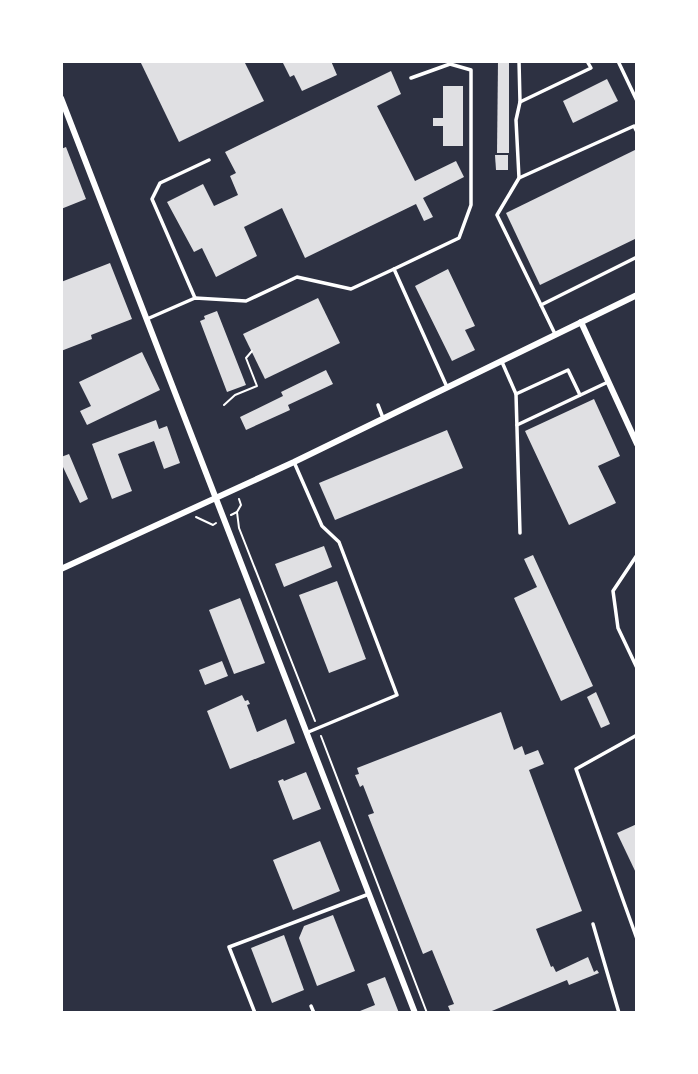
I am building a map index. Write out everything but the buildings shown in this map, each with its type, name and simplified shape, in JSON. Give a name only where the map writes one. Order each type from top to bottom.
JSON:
[{"type":"street","points":[[61,99],[415,1013]]},
{"type":"street","points":[[61,569],[294,462],[637,295]]},
{"type":"street","points":[[581,322],[637,444]]},
{"type":"lane","points":[[519,61],[520,102],[516,120],[519,178],[497,215],[555,334]]},
{"type":"lane","points":[[520,102],[591,68],[587,61]]},
{"type":"lane","points":[[618,61],[637,101]]},
{"type":"lane","points":[[147,319],[195,298],[246,301],[297,277],[351,289],[459,238],[471,205],[471,70],[450,64],[411,78]]},
{"type":"lane","points":[[519,178],[634,126],[637,132]]},
{"type":"lane","points":[[195,298],[152,199],[160,183],[209,160]]},
{"type":"lane","points":[[541,305],[637,257]]},
{"type":"lane","points":[[394,268],[447,387]]},
{"type":"lane","points":[[501,360],[516,394],[520,533]]},
{"type":"lane","points":[[516,394],[568,370],[580,395]]},
{"type":"lane","points":[[517,425],[608,382]]},
{"type":"lane","points":[[378,405],[383,418]]},
{"type":"lane","points":[[294,462],[322,526],[339,542],[397,695],[306,733]]},
{"type":"lane","points":[[637,555],[613,591],[618,628],[637,668]]},
{"type":"lane","points":[[637,736],[576,769],[637,939]]},
{"type":"lane","points":[[255,1013],[229,947],[369,894]]},
{"type":"lane","points":[[593,924],[619,1013]]},
{"type":"lane","points":[[312,1006],[314,1013]]},
{"type":"path","points":[[224,405],[235,395],[257,386],[246,358],[252,351]]},
{"type":"path","points":[[237,512],[239,528],[427,1013]]}]
